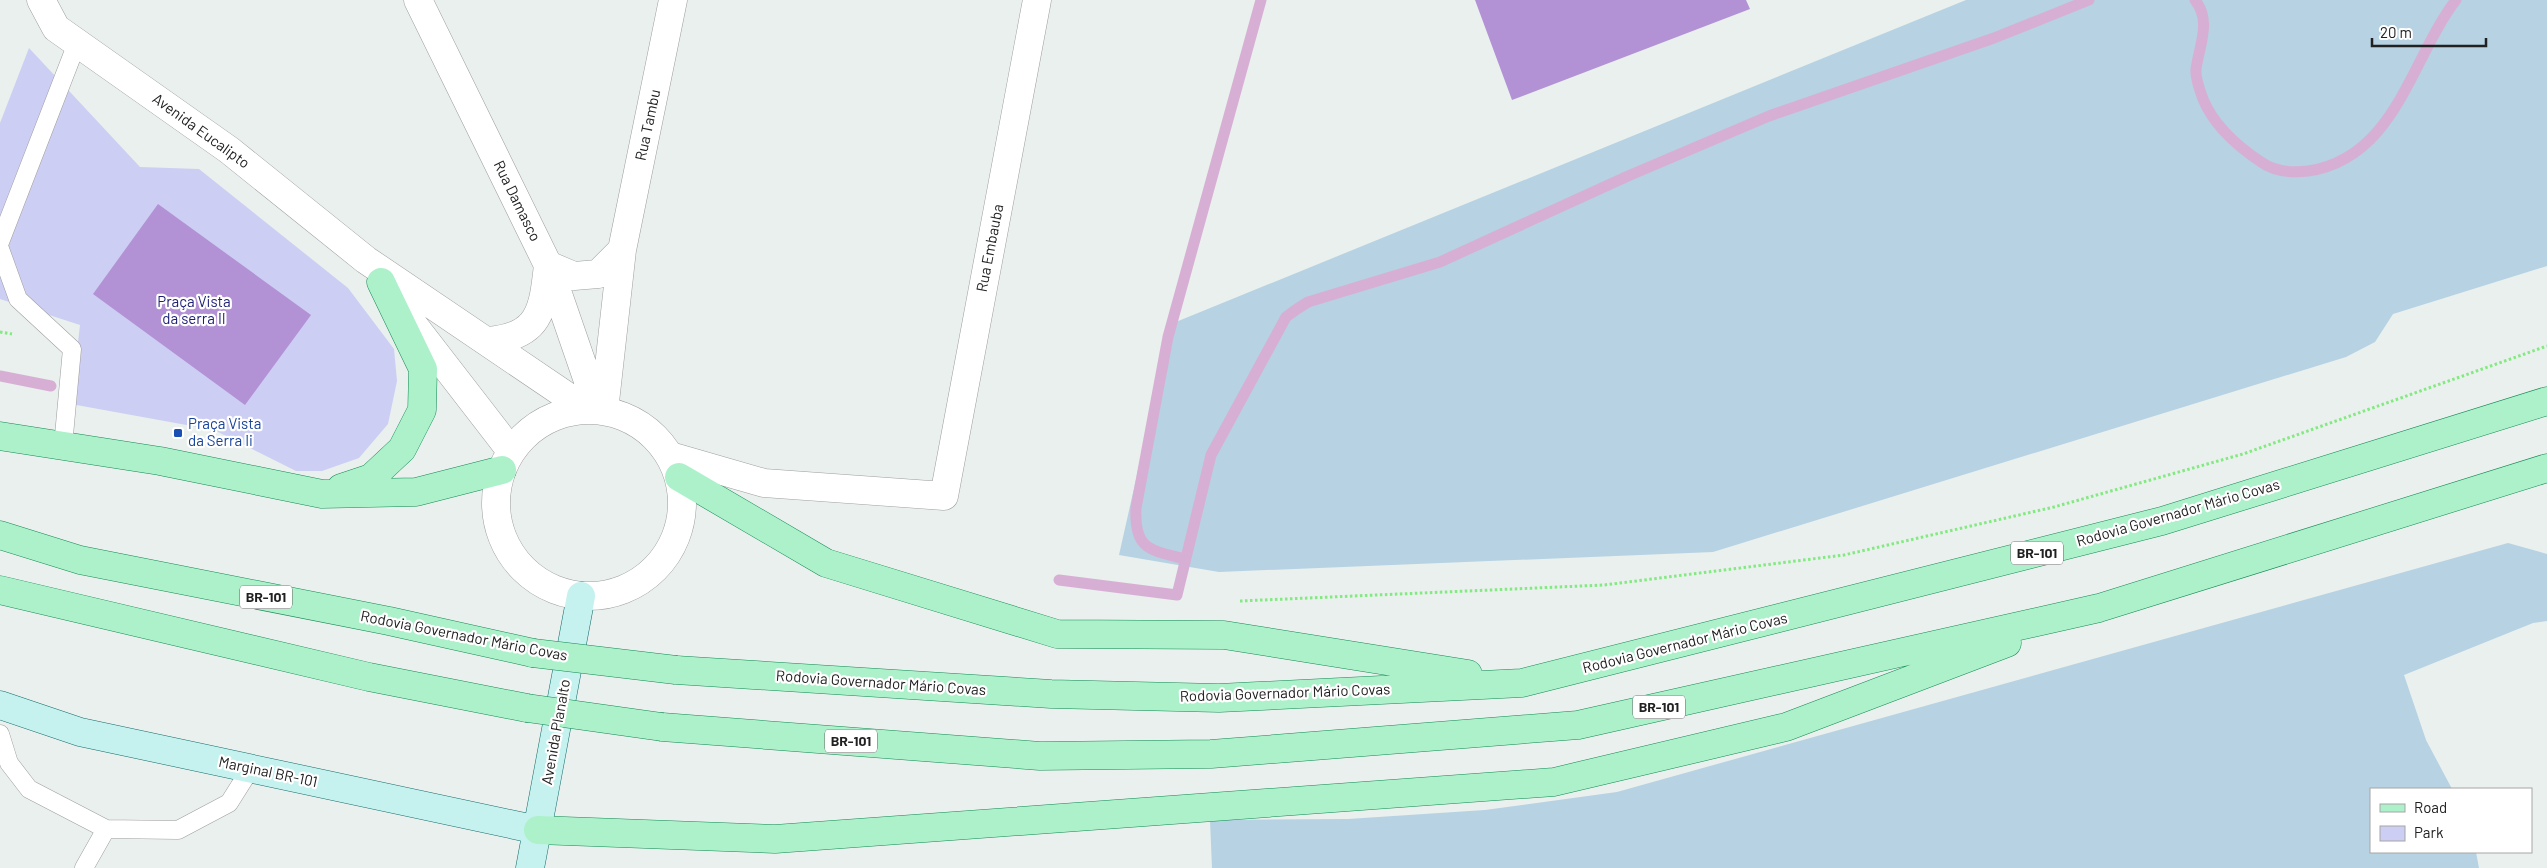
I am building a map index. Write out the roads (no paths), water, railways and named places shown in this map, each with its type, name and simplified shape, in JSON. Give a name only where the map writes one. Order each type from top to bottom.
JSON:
[{"type":"main road","points":[[322,494],[372,478],[402,449],[422,410],[423,368],[373,271]]},
{"type":"main road","name":"Rodovia Governador Mário Covas","points":[[0,535],[80,560],[379,619],[533,653],[676,670],[1051,694],[1219,698],[1522,683],[2162,521],[2547,401]]},
{"type":"main road","points":[[0,436],[160,461],[322,494],[416,492],[507,460]]},
{"type":"main road","points":[[675,466],[826,563],[1057,634],[1224,635],[1522,683]]},
{"type":"main road","name":"BR-101","points":[[0,590],[369,677],[527,708],[662,727],[1040,756],[1211,754],[1578,725],[2099,608],[2547,468]]},
{"type":"main road","points":[[538,830],[775,839],[1035,818],[1208,809],[1554,782],[1786,727],[2099,608]]},
{"type":"street","points":[[20,0],[67,36]]},
{"type":"street","name":"Avenida Eucalipto","points":[[41,0],[67,36],[229,150],[373,271],[596,410],[640,423],[657,438],[675,466]]},
{"type":"street","name":"Rua Damasco","points":[[418,0],[548,265],[596,410]]},
{"type":"street","name":"Rua Tambu","points":[[596,410],[622,250],[673,0]]},
{"type":"street","name":"Rua Embauba","points":[[675,466],[764,483],[944,496],[1037,0]]},
{"type":"street","points":[[488,341],[510,339],[531,325],[544,302],[548,265],[574,276],[598,274],[622,250]]},
{"type":"street","name":"Avenida Eucalipto","points":[[373,271],[507,460]]},
{"type":"street","points":[[596,410],[553,417],[533,428],[507,460],[498,484],[495,506],[499,528],[508,550],[521,568],[538,582],[559,592],[581,596],[604,596],[625,589],[644,578],[661,562],[673,543],[680,522],[683,499],[675,466]]},
{"type":"street","name":"Avenida Planalto","points":[[530,868],[581,596]]},
{"type":"street","name":"Marginal BR-101","points":[[0,705],[80,732],[538,830]]},
{"type":"lane","points":[[0,242],[67,36]]},
{"type":"lane","points":[[0,249],[18,299],[72,348],[62,446]]},
{"type":"lane","points":[[0,734],[9,763],[29,789],[106,829],[178,830],[229,803],[251,768]]},
{"type":"lane","points":[[84,868],[106,829]]},
{"type":"waterway","points":[[1185,559],[1154,550],[1141,540],[1136,522],[1136,508],[1168,337],[1261,0]]},
{"type":"waterway","points":[[1059,580],[1177,595],[1211,455],[1286,317],[1308,302],[1440,262],[1628,176],[1769,116],[1994,38],[2089,0]]},
{"type":"waterway","points":[[2195,0],[2203,16],[2204,25],[2196,76],[2200,92],[2213,118],[2227,135],[2252,156],[2272,168],[2295,172],[2308,171],[2338,162],[2362,147],[2382,126],[2413,76],[2440,23],[2456,0]]},
{"type":"waterway","points":[[0,376],[51,386]]},
{"type":"place","name":"Praça Vista da Serra Ii","points":[[178,433]]},
{"type":"park label","name":"Praça Vista da serra II","points":[[194,310]]}]
